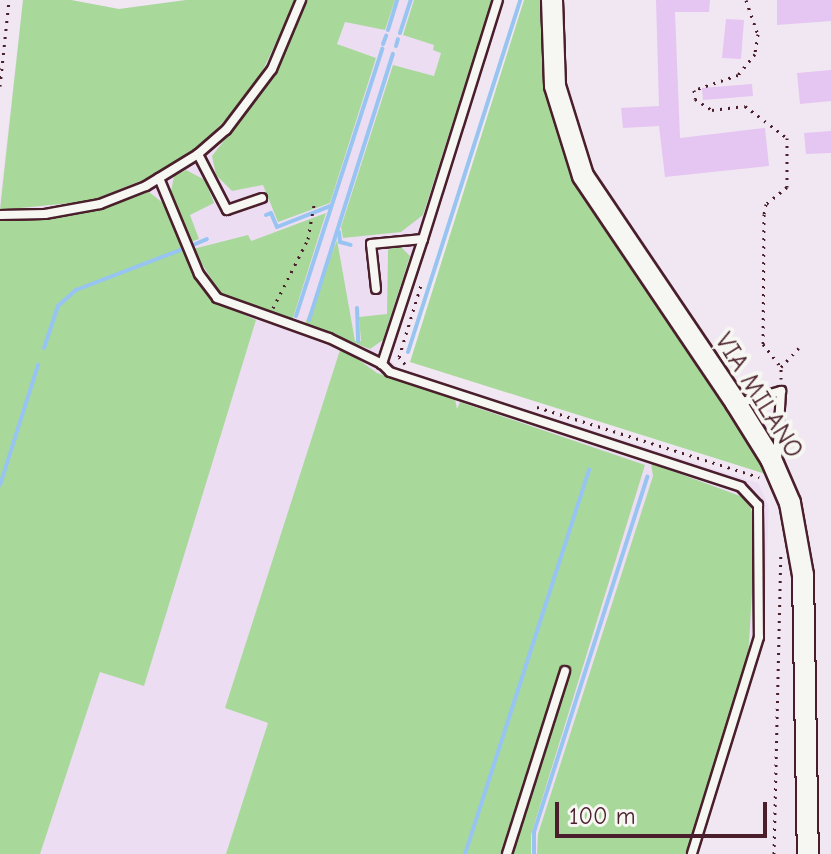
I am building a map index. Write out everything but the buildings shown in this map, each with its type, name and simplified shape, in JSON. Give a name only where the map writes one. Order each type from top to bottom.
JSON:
[{"type":"street","name":"VIA MILANO","points":[[552,0],[555,86],[583,176],[736,403],[796,527],[803,575],[808,854]]},
{"type":"lane","points":[[0,215],[75,210],[159,178],[198,154],[226,130],[272,69],[301,0]]},
{"type":"lane","points":[[382,364],[498,0]]},
{"type":"lane","points":[[198,154],[227,210],[262,198]]},
{"type":"lane","points":[[159,178],[209,291],[269,318],[329,338],[382,364],[400,378],[741,487],[758,505],[759,637],[692,854]]},
{"type":"lane","points":[[376,289],[371,244],[423,239]]},
{"type":"lane","points":[[736,403],[781,391],[769,474]]},
{"type":"lane","points":[[507,854],[565,671]]},
{"type":"path","points":[[0,86],[9,0]]},
{"type":"path","points":[[746,0],[758,34],[755,54],[738,75],[694,90],[695,99],[712,110],[745,106],[787,138],[787,187],[766,204],[764,214],[763,344],[781,367],[781,391]]},
{"type":"path","points":[[269,318],[314,219],[315,201]]},
{"type":"path","points":[[406,366],[399,357],[426,268]]},
{"type":"path","points":[[781,367],[799,348]]},
{"type":"path","points":[[525,403],[769,474]]},
{"type":"path","points":[[774,854],[781,539]]},
{"type":"shaded area","points":[[23,0],[71,0],[119,9],[186,0],[503,0],[390,360],[398,368],[758,483],[769,507],[763,646],[698,854],[0,854],[0,200]]},
{"type":"green space","points":[[23,0],[71,0],[119,9],[186,0],[296,0],[253,91],[199,147],[150,177],[91,201],[0,210]]},
{"type":"green space","points":[[306,0],[395,0],[385,30],[345,22],[337,44],[376,58],[330,203],[278,222],[263,185],[232,191],[216,175],[212,156],[276,74]]},
{"type":"green space","points":[[414,0],[492,0],[423,215],[401,232],[343,238],[341,227],[393,65],[434,76],[441,53],[433,50],[434,45],[403,35]]},
{"type":"green space","points":[[524,0],[548,0],[560,129],[769,475],[410,362]]},
{"type":"green space","points":[[186,170],[205,180],[214,203],[190,215],[199,239],[191,242],[171,192],[174,176]]},
{"type":"green space","points":[[149,192],[168,207],[211,300],[256,320],[144,686],[100,672],[40,854],[0,854],[0,221],[81,214]]},
{"type":"green space","points":[[326,213],[292,321],[222,297],[193,249],[248,235],[251,241]]},
{"type":"green space","points":[[337,240],[355,341],[361,341],[359,317],[387,314],[388,250],[399,245],[410,256],[383,340],[370,349],[305,324]]},
{"type":"green space","points":[[341,347],[377,373],[455,399],[457,409],[460,402],[645,465],[531,835],[531,854],[511,854],[570,671],[563,668],[500,854],[226,854],[268,723],[225,708]]},
{"type":"green space","points":[[651,463],[748,499],[756,526],[748,659],[686,854],[537,854],[538,834],[653,476]]},
{"type":"waterway","points":[[388,30],[397,0]]},
{"type":"waterway","points":[[400,33],[411,0]]},
{"type":"waterway","points":[[408,352],[520,0]]},
{"type":"waterway","points":[[383,44],[386,36]]},
{"type":"waterway","points":[[396,46],[398,39]]},
{"type":"waterway","points":[[296,316],[382,49]]},
{"type":"waterway","points":[[309,320],[393,54]]},
{"type":"waterway","points":[[266,215],[271,213],[277,227],[330,206]]},
{"type":"waterway","points":[[339,232],[340,242],[351,245]]},
{"type":"waterway","points":[[193,245],[207,239]]},
{"type":"waterway","points":[[44,348],[58,306],[76,290],[183,249]]},
{"type":"waterway","points":[[357,308],[358,341]]},
{"type":"waterway","points":[[0,485],[38,365]]},
{"type":"waterway","points":[[465,854],[589,469]]},
{"type":"waterway","points":[[534,854],[534,832],[647,477]]}]
